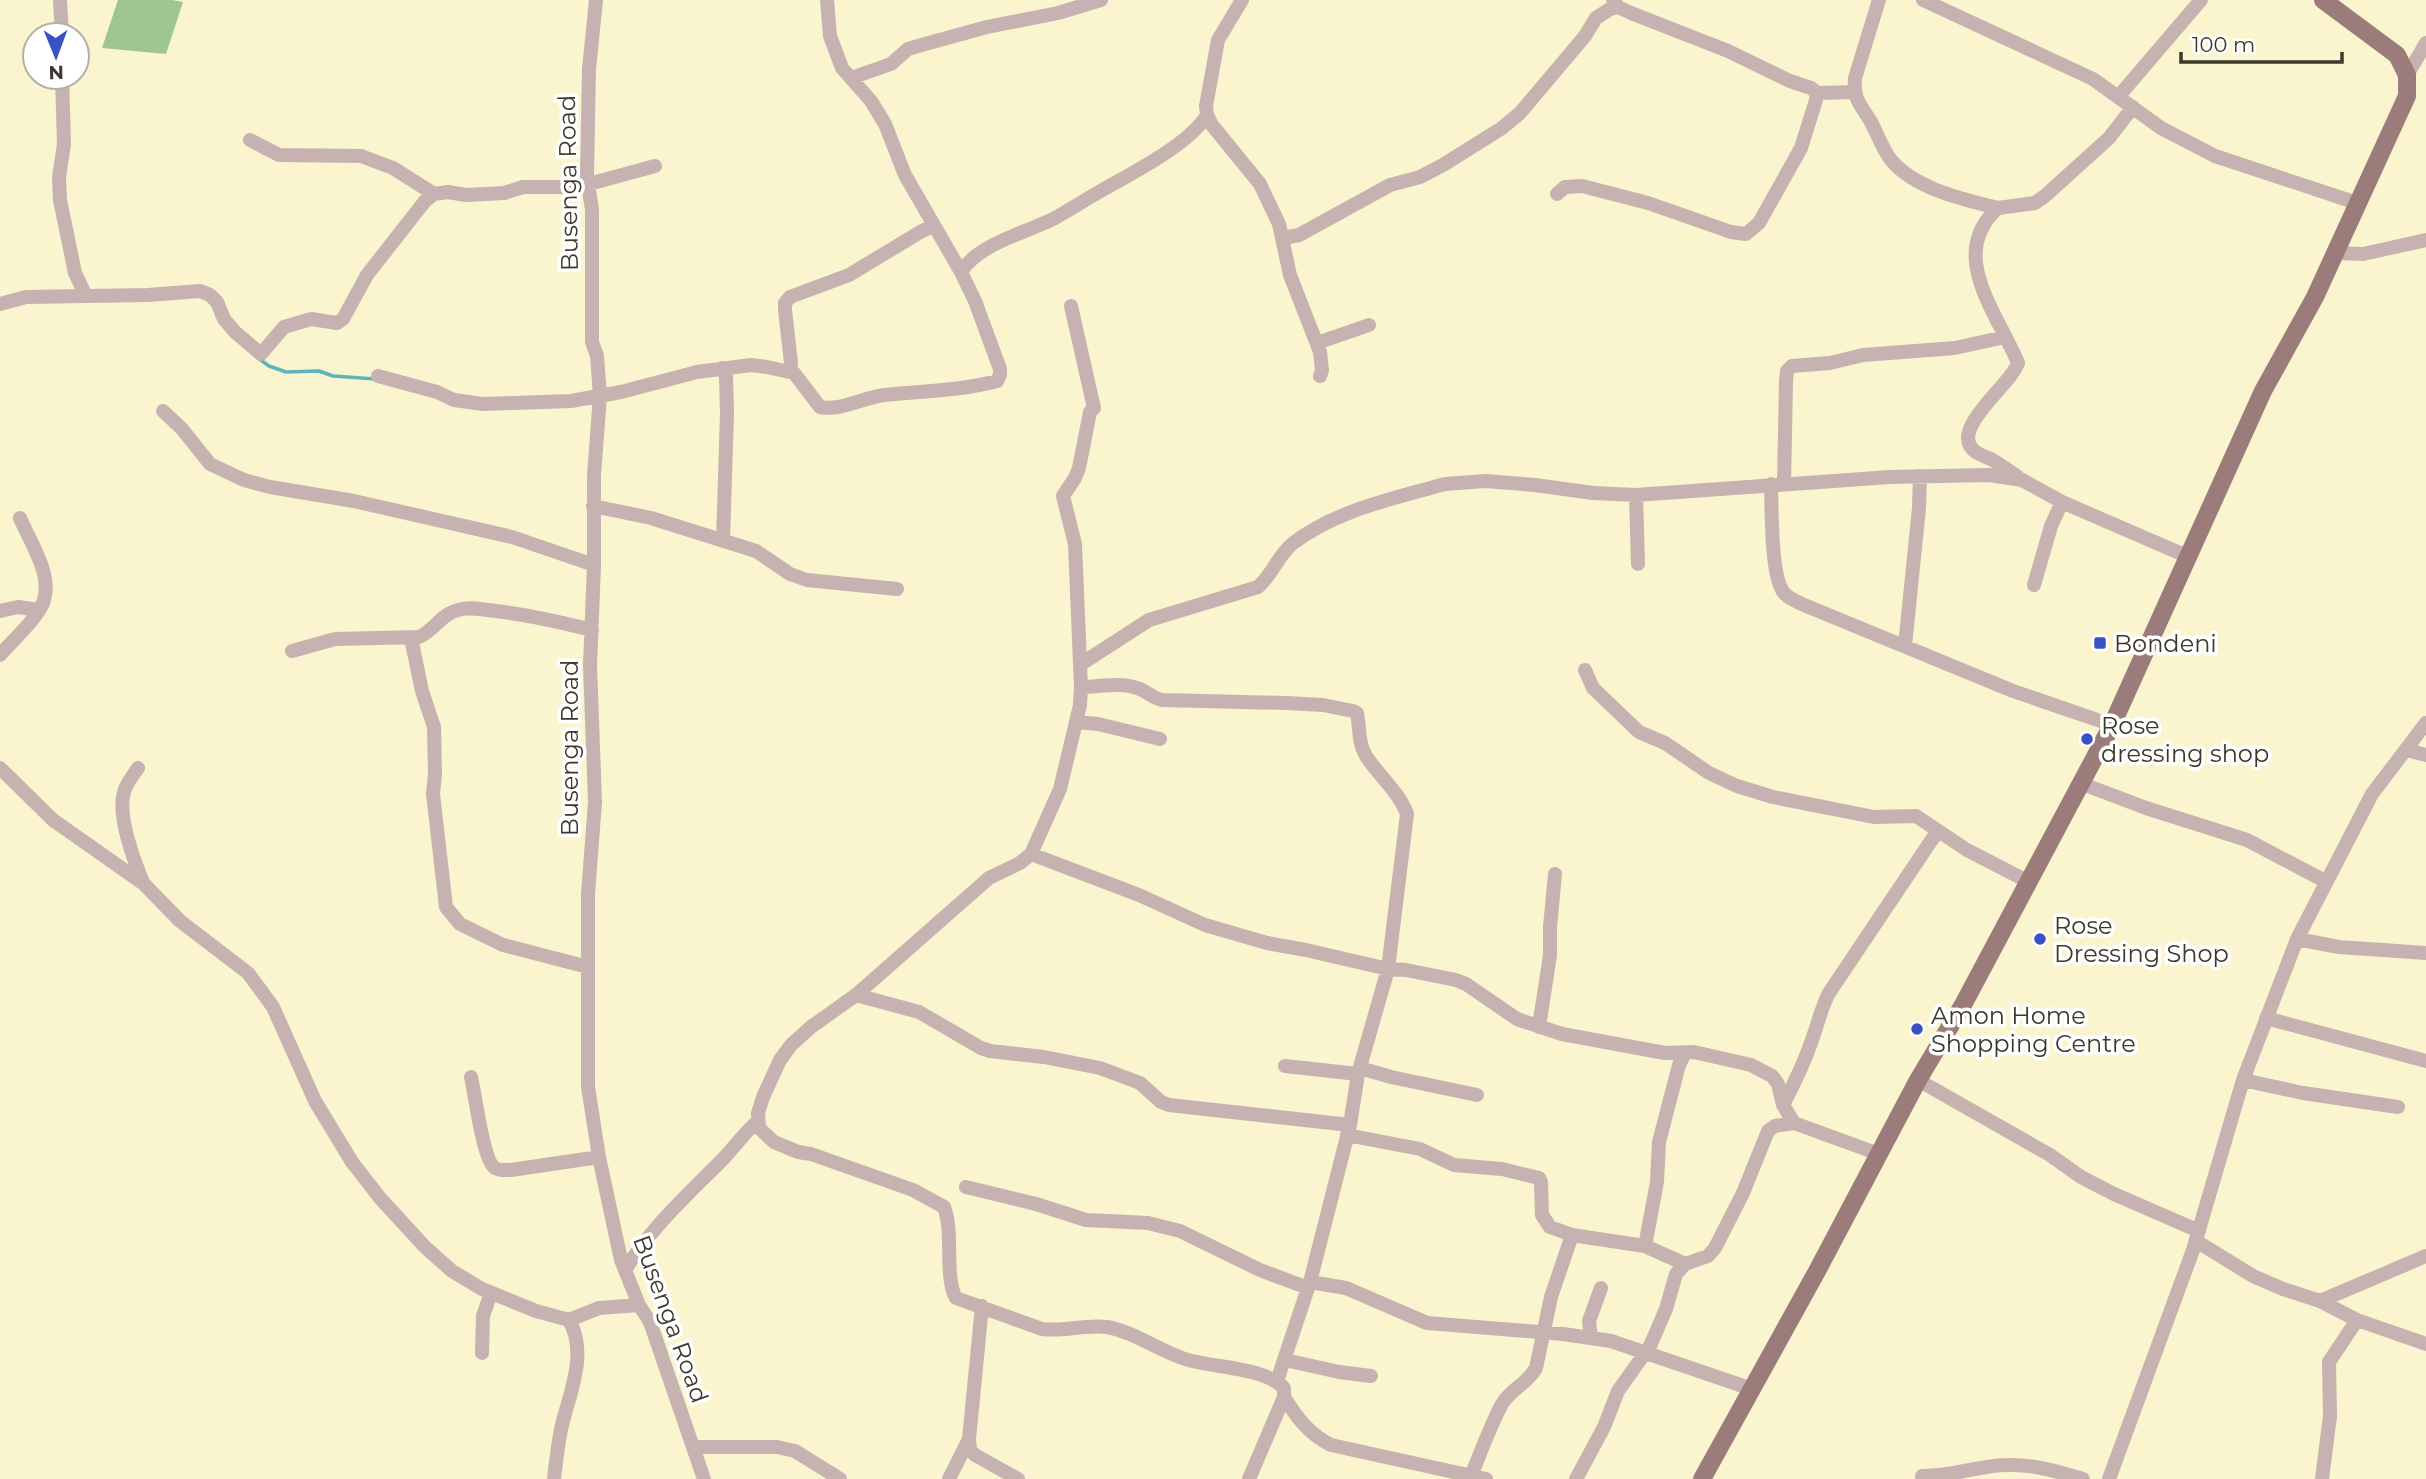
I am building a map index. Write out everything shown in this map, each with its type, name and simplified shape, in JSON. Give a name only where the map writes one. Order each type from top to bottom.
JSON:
[{"type":"main road","points":[[1702,1479],[1816,1273],[1918,1080],[1964,1003],[2112,724],[2263,391],[2315,297],[2407,96],[2407,75],[2396,55],[2323,0]]},
{"type":"street","points":[[60,0],[61,21]]},
{"type":"street","name":"Busenga Road","points":[[596,0],[589,69],[589,183],[592,210],[593,342],[598,363],[600,396],[593,506],[594,565],[590,665],[595,802],[588,894],[588,1087],[599,1157],[621,1259],[639,1305],[650,1322],[704,1479]]},
{"type":"street","points":[[851,78],[891,64],[908,49],[1101,0]]},
{"type":"street","points":[[961,272],[966,264],[977,256],[1008,238],[1055,218],[1161,155],[1201,126],[1207,115],[1208,93],[1218,40],[1242,0]]},
{"type":"street","points":[[1879,0],[1855,78],[1855,99],[1871,122],[1880,144],[1902,170],[1936,189],[1998,208],[2035,203],[2109,138],[2133,107]]},
{"type":"street","points":[[1923,0],[2094,79],[2161,128],[2215,156],[2357,203]]},
{"type":"street","points":[[2118,97],[2200,0]]},
{"type":"street","points":[[377,376],[470,404],[571,401],[697,372],[751,365],[789,371],[800,379],[820,407],[830,409],[883,395],[902,395],[997,381],[1000,375],[997,359],[961,272],[905,175],[879,113],[842,68],[830,36],[830,1]]},
{"type":"street","points":[[1283,238],[1299,234],[1390,185],[1420,177],[1443,166],[1502,128],[1520,113],[1585,36],[1596,18],[1616,4],[1728,51],[1817,93],[1854,92]]},
{"type":"street","points":[[2407,75],[2426,43]]},
{"type":"street","points":[[62,91],[64,144],[59,177],[60,200],[75,273],[86,296]]},
{"type":"street","points":[[1557,194],[1565,187],[1582,186],[1648,203],[1731,232],[1746,234],[1759,223],[1801,148],[1817,93]]},
{"type":"street","points":[[1207,115],[1212,125],[1260,184],[1283,238],[1290,275],[1317,343],[1322,363],[1320,376]]},
{"type":"street","points":[[250,140],[279,155],[361,156],[393,168],[434,194]]},
{"type":"street","points":[[0,304],[26,297],[148,295],[200,291],[210,295],[235,332],[261,354],[284,327],[311,319],[337,323],[343,318],[366,275],[425,201],[434,194],[494,194],[523,187],[578,187],[656,166]]},
{"type":"street","points":[[1998,208],[1980,230],[1975,247],[1976,264],[1985,293],[2018,363],[2016,370],[1973,420],[1968,433],[1969,443],[1974,452],[1993,460],[2062,502],[2189,557]]},
{"type":"street","points":[[789,371],[785,303],[790,297],[849,275],[934,226]]},
{"type":"street","points":[[2336,253],[2363,254],[2426,240]]},
{"type":"street","points":[[1071,306],[1094,408],[1090,412],[1075,478],[1063,496],[1074,544],[1081,687],[1077,722],[1060,789],[1031,854],[1020,863],[989,878],[856,995],[826,1014],[791,1045],[780,1060],[763,1097],[757,1122],[759,1128],[774,1142],[913,1190],[940,1204],[946,1212],[952,1291],[956,1298],[1042,1329],[1090,1326],[1119,1330],[1184,1359],[1242,1370],[1277,1381],[1284,1388],[1284,1397],[1249,1479]]},
{"type":"street","points":[[1317,343],[1369,325]]},
{"type":"street","points":[[2005,337],[1955,348],[1873,354],[1830,363],[1792,366],[1787,371],[1774,553],[1778,581],[1784,593],[1804,606],[2013,691],[2112,724]]},
{"type":"street","points":[[722,368],[726,376],[727,414],[723,541]]},
{"type":"street","points":[[163,411],[182,429],[210,464],[244,480],[354,501],[512,537],[594,565]]},
{"type":"street","points":[[1081,664],[1149,620],[1253,590],[1271,575],[1291,545],[1337,516],[1445,484],[1523,484],[1593,494],[1636,495],[1920,476],[1989,475],[2022,480]]},
{"type":"street","points":[[1905,646],[1920,476]]},
{"type":"street","points":[[1636,495],[1638,564]]},
{"type":"street","points":[[2034,586],[2051,526],[2062,502]]},
{"type":"street","points":[[593,506],[651,518],[756,551],[790,574],[807,580],[897,589]]},
{"type":"street","points":[[0,655],[44,601],[44,573],[20,518]]},
{"type":"street","points":[[0,611],[18,607],[39,610]]},
{"type":"street","points":[[292,651],[335,639],[411,638],[426,635],[447,614],[459,609],[474,608],[534,615],[592,630]]},
{"type":"street","points":[[411,638],[422,691],[434,727],[433,794],[446,907],[460,925],[503,945],[588,967]]},
{"type":"street","points":[[1585,670],[1593,688],[1639,732],[1665,743],[1709,773],[1737,786],[1773,797],[1874,817],[1916,816],[1967,850],[2029,882]]},
{"type":"street","points":[[1081,687],[1128,686],[1140,688],[1152,698],[1162,700],[1310,704],[1357,713],[1366,756],[1404,803],[1407,814],[1388,969],[1359,1071],[1348,1130],[1309,1285],[1277,1381]]},
{"type":"street","points":[[1077,722],[1160,738]]},
{"type":"street","points":[[2109,1479],[2197,1236],[2244,1080],[2297,939],[2372,794],[2426,723]]},
{"type":"street","points":[[2406,750],[2426,755]]},
{"type":"street","points":[[0,768],[53,820],[144,884],[180,921],[248,973],[273,1007],[315,1101],[363,1178],[425,1247],[452,1271],[491,1293],[536,1311],[569,1320],[599,1308],[639,1305]]},
{"type":"street","points":[[138,768],[124,792],[123,808],[136,865],[144,884]]},
{"type":"street","points":[[2080,783],[2146,808],[2247,840],[2325,881]]},
{"type":"street","points":[[1783,1105],[1798,1078],[1821,1008],[1829,993],[1937,832]]},
{"type":"street","points":[[1031,854],[1116,886],[1217,929],[1267,943],[1388,969],[1456,980],[1517,1019],[1562,1034],[1665,1054],[1694,1052],[1751,1065],[1772,1076],[1778,1084],[1783,1105],[1794,1123]]},
{"type":"street","points":[[1539,1027],[1549,964],[1555,874]]},
{"type":"street","points":[[2297,939],[2339,947],[2426,953]]},
{"type":"street","points":[[856,995],[919,1012],[981,1048],[1064,1060],[1119,1074],[1140,1083],[1161,1102],[1169,1105],[1348,1130],[1420,1149],[1454,1165],[1502,1169],[1539,1178],[1542,1215],[1550,1227],[1572,1235],[1645,1246],[1685,1264]]},
{"type":"street","points":[[2266,1018],[2426,1061]]},
{"type":"street","points":[[1645,1246],[1657,1182],[1659,1142],[1679,1065],[1685,1053]]},
{"type":"street","points":[[1285,1066],[1359,1071],[1477,1095]]},
{"type":"street","points":[[471,1077],[485,1153],[493,1168],[512,1170],[599,1157]]},
{"type":"street","points":[[1918,1080],[2050,1155],[2081,1177],[2197,1236],[2253,1276],[2320,1301],[2357,1320],[2426,1344]]},
{"type":"street","points":[[2244,1080],[2304,1093],[2398,1107]]},
{"type":"street","points":[[625,1270],[638,1250],[670,1213],[757,1122]]},
{"type":"street","points":[[1576,1479],[1604,1427],[1618,1391],[1646,1352],[1666,1309],[1676,1273],[1685,1264],[1708,1256],[1715,1248],[1744,1193],[1768,1131],[1775,1126],[1794,1123],[1878,1154]]},
{"type":"street","points":[[967,1187],[1086,1220],[1148,1223],[1180,1231],[1260,1270],[1309,1285],[1358,1292],[1427,1323],[1591,1338],[1646,1352],[1752,1389]]},
{"type":"street","points":[[1471,1476],[1503,1403],[1535,1372],[1551,1297],[1572,1235]]},
{"type":"street","points":[[2320,1301],[2426,1256]]},
{"type":"street","points":[[1591,1338],[1589,1321],[1601,1288]]},
{"type":"street","points":[[482,1353],[483,1316],[491,1293]]},
{"type":"street","points":[[982,1306],[970,1450],[1018,1479]]},
{"type":"street","points":[[554,1479],[562,1424],[576,1373],[576,1336],[569,1320]]},
{"type":"street","points":[[2322,1479],[2330,1416],[2328,1368],[2334,1352],[2357,1320]]},
{"type":"street","points":[[1285,1360],[1371,1376]]},
{"type":"street","points":[[1284,1397],[1305,1427],[1331,1445],[1486,1479]]},
{"type":"street","points":[[950,1479],[969,1439]]},
{"type":"street","points":[[694,1447],[777,1447],[795,1451],[839,1479]]},
{"type":"street","points":[[1922,1476],[1942,1476],[2008,1465],[2057,1471],[2083,1479]]},
{"type":"green space","points":[[118,0],[183,2],[166,54],[102,48]]},
{"type":"waterway","points":[[258,358],[269,366],[286,372],[319,371],[333,376],[375,379]]},
{"type":"place","name":"Bondeni","points":[[2100,643]]},
{"type":"place","name":"Rose dressing shop","points":[[2087,739]]},
{"type":"place","name":"Rose Dressing Shop","points":[[2040,939]]},
{"type":"place","name":"Amon Home Shopping Centre","points":[[1917,1029]]}]
